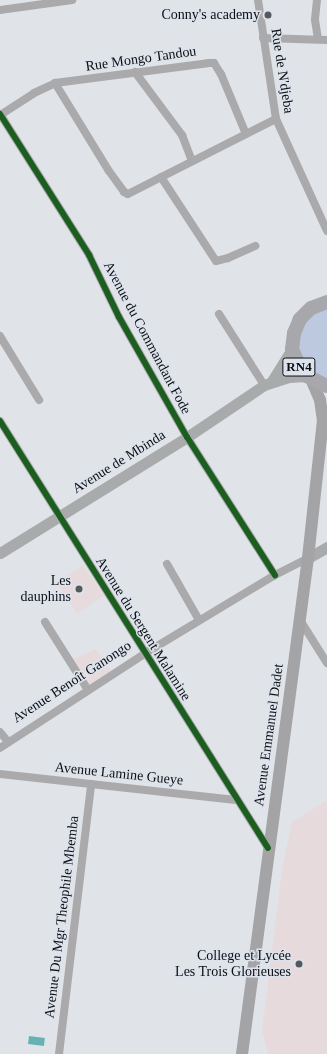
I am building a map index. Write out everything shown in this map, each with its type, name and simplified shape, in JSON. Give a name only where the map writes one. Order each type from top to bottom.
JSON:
[{"type":"highway","name":"RN4","points":[[326,302],[311,308],[300,319],[294,333],[292,349],[300,368],[309,378],[327,386]]},
{"type":"main road","name":"Avenue Emmanuel Dadet","points":[[242,1054],[264,900],[268,848],[300,620],[325,416],[320,400],[309,378]]},
{"type":"street","points":[[0,10],[72,0]]},
{"type":"street","name":"Rue de N'djeba","points":[[258,0],[276,119],[327,231]]},
{"type":"street","points":[[317,0],[315,20],[318,39]]},
{"type":"street","points":[[263,38],[327,40]]},
{"type":"street","name":"Rue Mongo Tandou","points":[[1,114],[34,93],[55,83],[214,63],[221,74],[246,134]]},
{"type":"street","points":[[135,72],[182,135],[192,161]]},
{"type":"street","points":[[55,83],[124,192],[132,193],[276,119]]},
{"type":"street","name":"Avenue du Commandant Fode","points":[[1,114],[89,255],[119,317],[187,437],[275,575]]},
{"type":"street","points":[[161,177],[216,261],[228,258],[255,246]]},
{"type":"street","points":[[219,314],[268,383]]},
{"type":"street","points":[[0,336],[39,400]]},
{"type":"street","name":"Avenue de Mbinda","points":[[0,552],[187,437],[268,383],[292,349]]},
{"type":"street","name":"Avenue de Mbinda","points":[[268,383],[309,378]]},
{"type":"street","name":"Avenue du Sergent Malamine","points":[[0,421],[144,654],[268,848]]},
{"type":"street","name":"Avenue Benoît Ganongo","points":[[0,748],[199,620],[275,575],[327,547]]},
{"type":"street","points":[[167,564],[199,620]]},
{"type":"street","points":[[300,620],[327,662]]},
{"type":"street","points":[[45,622],[88,690]]},
{"type":"street","points":[[0,732],[8,742]]},
{"type":"street","name":"Avenue Lamine Gueye","points":[[0,774],[236,800]]},
{"type":"street","name":"Avenue Du Mgr Theophile Mbemba","points":[[59,1054],[91,784]]},
{"type":"shaded area","points":[[327,306],[327,380],[317,377],[299,358],[297,333],[302,322]]},
{"type":"shaded area","name":"Les dauphins","points":[[83,565],[104,596],[77,614],[56,583]]},
{"type":"shaded area","points":[[96,649],[111,670],[88,687],[73,659]]},
{"type":"shaded area","name":"College et Lycée Les Trois Glorieuses","points":[[327,800],[327,1054],[268,1054],[262,1031],[282,869],[292,822]]},
{"type":"water","points":[[29,1036],[45,1038],[44,1046],[28,1044]]},
{"type":"cycle path","points":[[0,114],[89,255],[119,317],[187,437],[275,575]]},
{"type":"cycle path","points":[[0,421],[268,848]]},
{"type":"place","name":"Conny's academy","points":[[268,15]]},
{"type":"place","name":"Les dauphins","points":[[79,589]]},
{"type":"place","name":"College et Lycée Les Trois Glorieuses","points":[[299,964]]}]
